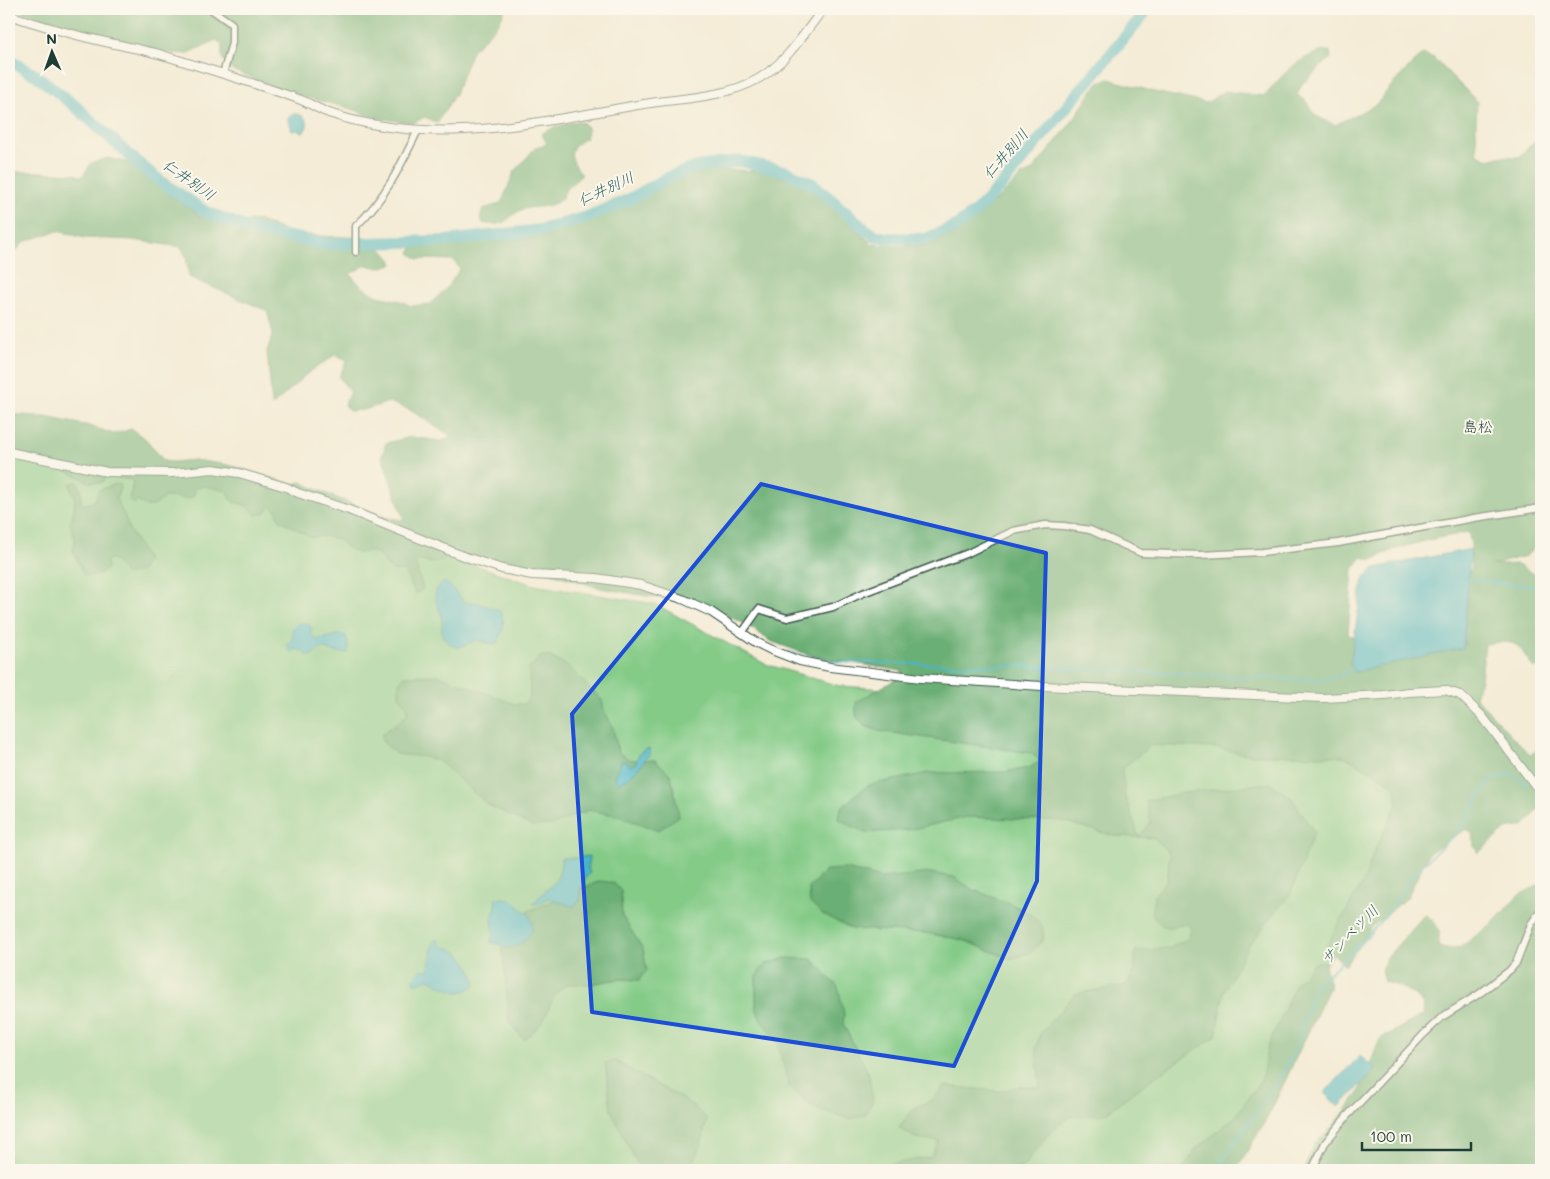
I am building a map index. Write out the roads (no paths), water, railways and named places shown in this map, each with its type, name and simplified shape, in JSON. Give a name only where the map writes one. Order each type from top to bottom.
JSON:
[{"type":"street","points":[[211,9],[232,24],[232,43],[223,74]]},
{"type":"street","points":[[9,15],[35,24],[165,56],[302,101],[329,113],[364,122],[447,132],[486,129],[694,98],[734,90],[758,79],[773,69],[790,53],[822,9]]},
{"type":"street","points":[[356,252],[356,226],[367,216],[395,177],[418,130]]},
{"type":"street","points":[[9,452],[107,472],[172,473],[213,469],[239,473],[286,487],[298,493],[350,510],[463,556],[502,569],[532,575],[560,578],[596,578],[641,585],[685,600],[711,612],[769,649],[800,661],[830,667],[921,678],[1042,686],[1323,698],[1445,690],[1460,695],[1482,716],[1541,793]]},
{"type":"street","points":[[742,633],[759,609],[787,618],[833,607],[863,593],[953,559],[1025,528],[1054,525],[1090,530],[1141,553],[1200,555],[1262,552],[1338,542],[1541,508]]},
{"type":"street","points":[[1312,1170],[1325,1143],[1347,1116],[1424,1034],[1442,1018],[1479,994],[1510,970],[1516,963],[1531,924],[1541,910]]},
{"type":"water","points":[[293,114],[300,115],[306,119],[307,125],[304,132],[295,130],[294,132],[291,130],[288,118]]},
{"type":"water","points":[[1471,549],[1463,648],[1354,672],[1350,664],[1363,579],[1375,568]]},
{"type":"water","points":[[445,582],[464,602],[478,603],[500,611],[504,626],[498,642],[492,644],[477,640],[458,648],[443,637],[441,615],[435,595],[439,586]]},
{"type":"water","points":[[297,624],[309,624],[312,629],[310,633],[317,640],[340,634],[346,636],[348,653],[334,652],[323,648],[310,656],[297,649],[292,652],[288,649],[288,644],[293,637],[292,629]]},
{"type":"water","points":[[648,749],[651,751],[641,765],[629,777],[619,783],[615,778],[621,761],[626,761],[630,766],[636,763],[641,752]]},
{"type":"water","points":[[589,856],[588,868],[590,873],[583,882],[580,900],[574,907],[548,898],[541,903],[533,904],[556,880],[559,874],[561,858]]},
{"type":"water","points":[[495,899],[513,901],[528,913],[532,923],[530,934],[516,946],[508,948],[492,943],[491,940],[494,935],[492,919],[496,906]]},
{"type":"water","points":[[435,940],[438,940],[440,946],[455,951],[463,957],[474,976],[475,985],[465,991],[456,992],[429,979],[415,984],[414,977],[422,969],[429,971]]},
{"type":"water","points":[[1360,1056],[1376,1069],[1339,1107],[1324,1093]]},
{"type":"waterway","name":"仁井別川","points":[[9,60],[37,76],[75,106],[160,181],[206,212],[250,229],[324,244],[446,241],[540,230],[587,217],[630,199],[667,178],[697,167],[740,161],[785,171],[813,184],[874,235],[886,238],[926,239],[958,225],[975,212],[1000,187],[1148,9]]},
{"type":"waterway","points":[[1468,579],[1504,584],[1541,586]]},
{"type":"waterway","points":[[787,652],[837,662],[1016,666],[1314,680],[1341,676],[1353,667]]},
{"type":"waterway","name":"サンベツ川","points":[[1533,777],[1541,768]]},
{"type":"waterway","name":"サンベツ川","points":[[1217,1170],[1279,1080],[1294,1052],[1313,989],[1362,942],[1387,914],[1414,873],[1456,833],[1469,817],[1480,794],[1491,780],[1511,773],[1525,783],[1529,780]]},
{"type":"district","name":"島松","points":[[1478,427]]}]
